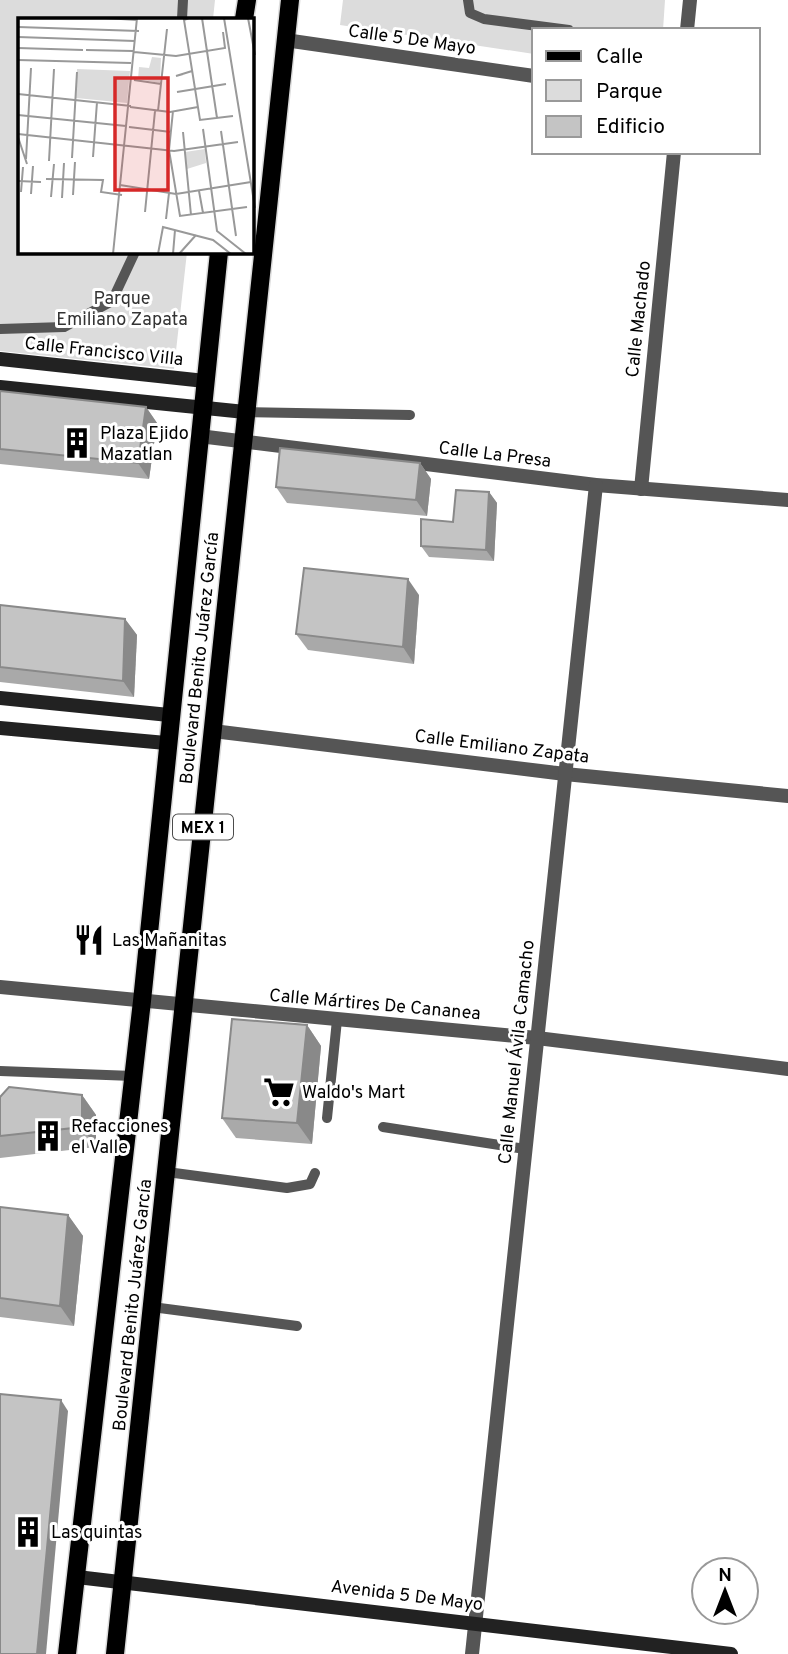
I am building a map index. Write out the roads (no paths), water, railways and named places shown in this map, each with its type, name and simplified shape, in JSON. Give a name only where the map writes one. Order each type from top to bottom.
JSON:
[{"type":"main road","points":[[244,18],[247,0]]},
{"type":"main road","name":"Boulevard Benito Juárez García","points":[[115,1654],[241,442],[290,0]]},
{"type":"main road","name":"Boulevard Benito Juárez García","points":[[67,1654],[142,1001],[166,743],[219,254]]},
{"type":"street","points":[[687,28],[690,0]]},
{"type":"street","name":"Calle 5 De Mayo","points":[[285,40],[532,76]]},
{"type":"street","name":"Calle Machado","points":[[641,489],[674,154]]},
{"type":"street","name":"Calle Francisco Villa","points":[[0,359],[205,381]]},
{"type":"street","points":[[0,387],[245,412]]},
{"type":"street","name":"Calle La Presa","points":[[199,436],[596,485],[788,500]]},
{"type":"street","name":"Calle Manuel Ávila Camacho","points":[[472,1654],[596,485]]},
{"type":"street","points":[[0,698],[169,715]]},
{"type":"street","points":[[0,728],[166,743]]},
{"type":"street","name":"Calle Emiliano Zapata","points":[[213,731],[565,774],[788,796]]},
{"type":"street","name":"Calle Mártires De Cananea","points":[[0,986],[184,1006],[537,1038],[788,1069]]},
{"type":"street","name":"Avenida 5 De Mayo","points":[[77,1577],[731,1654]]},
{"type":"lane","points":[[182,18],[183,0]]},
{"type":"lane","points":[[468,0],[470,13],[484,19],[554,28]]},
{"type":"lane","points":[[0,329],[64,327],[112,301],[134,254]]},
{"type":"lane","points":[[245,412],[410,415]]},
{"type":"lane","points":[[327,1118],[337,1020]]},
{"type":"lane","points":[[0,1071],[133,1076]]},
{"type":"lane","points":[[383,1127],[526,1149]]},
{"type":"lane","points":[[167,1172],[287,1188],[310,1184],[315,1173]]},
{"type":"lane","points":[[152,1307],[297,1326]]},
{"type":"place","name":"Plaza Ejido Mazatlan","points":[[77,443]]},
{"type":"place","name":"Las Mañanitas","points":[[89,940]]},
{"type":"place","name":"Waldo's Mart","points":[[279,1092]]},
{"type":"place","name":"Refacciones el Valle","points":[[48,1136]]},
{"type":"place","name":"Las quintas","points":[[28,1532]]},
{"type":"park label","name":"Parque Emiliano Zapata","points":[[122,308]]}]
